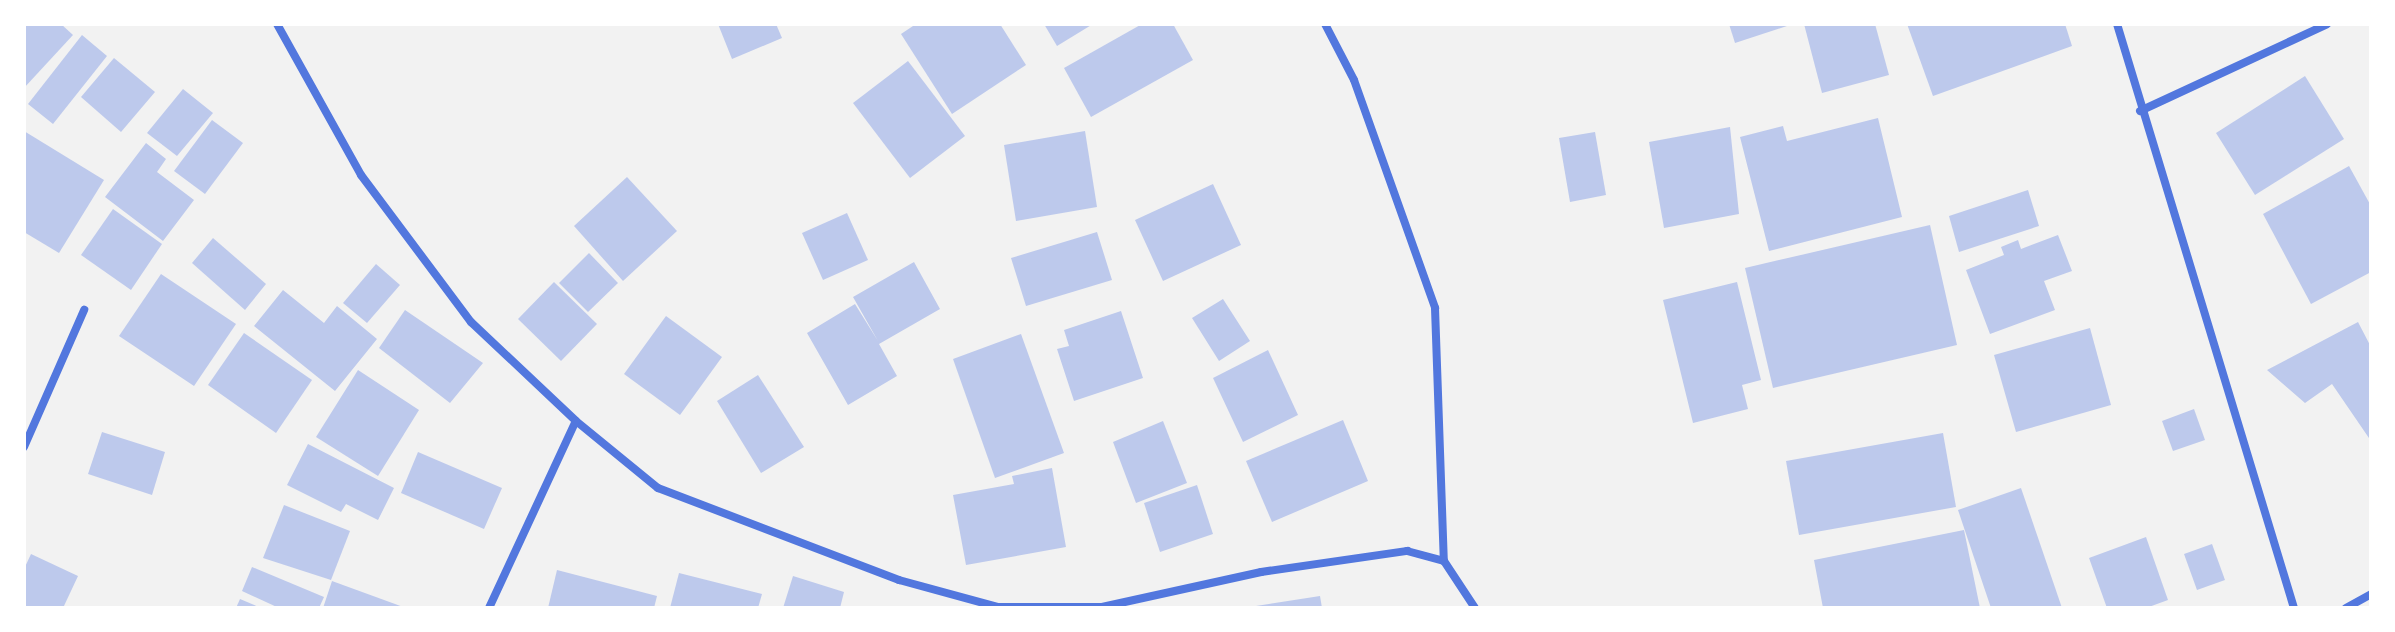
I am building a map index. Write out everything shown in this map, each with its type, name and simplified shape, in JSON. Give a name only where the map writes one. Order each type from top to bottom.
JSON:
[{"type":"street","points":[[277,24],[361,175],[471,322],[576,421],[658,488],[899,580],[998,608],[1102,607],[1261,572],[1407,551],[1444,561]]},
{"type":"street","points":[[1325,24],[1354,80],[1435,308],[1444,561],[1475,608]]},
{"type":"street","points":[[2117,24],[2140,111],[2294,608]]},
{"type":"street","points":[[2140,111],[2327,24]]},
{"type":"street","points":[[24,447],[84,310]]},
{"type":"street","points":[[489,608],[576,421]]},
{"type":"street","points":[[2346,608],[2371,594]]},
{"type":"building","points":[[24,24],[61,24],[73,35],[24,88]]},
{"type":"building","points":[[718,24],[776,24],[782,38],[732,59]]},
{"type":"building","points":[[916,24],[1000,24],[1026,65],[952,114],[901,34]]},
{"type":"building","points":[[1044,24],[1093,24],[1057,46]]},
{"type":"building","points":[[1142,24],[1173,24],[1193,60],[1091,117],[1064,68]]},
{"type":"building","points":[[1729,24],[1790,24],[1790,25],[1735,43]]},
{"type":"building","points":[[1804,24],[1875,24],[1889,75],[1822,93]]},
{"type":"building","points":[[1907,24],[2065,24],[2072,46],[1933,96]]},
{"type":"building","points":[[82,35],[107,56],[53,124],[28,104]]},
{"type":"building","points":[[114,58],[155,92],[121,132],[81,97]]},
{"type":"building","points":[[908,61],[965,136],[910,178],[853,103]]},
{"type":"building","points":[[2305,76],[2344,139],[2255,195],[2216,133]]},
{"type":"building","points":[[183,89],[213,113],[177,156],[147,133]]},
{"type":"building","points":[[1878,118],[1902,217],[1769,251],[1740,137],[1783,126],[1787,141]]},
{"type":"building","points":[[212,120],[243,143],[205,194],[174,171]]},
{"type":"building","points":[[1730,127],[1739,214],[1664,228],[1649,142]]},
{"type":"building","points":[[24,131],[104,180],[59,253],[24,232]]},
{"type":"building","points":[[1085,131],[1097,207],[1016,221],[1004,145]]},
{"type":"building","points":[[1595,132],[1606,195],[1570,202],[1559,138]]},
{"type":"building","points":[[146,143],[166,159],[157,172],[194,200],[163,241],[105,197]]},
{"type":"building","points":[[2349,166],[2371,206],[2371,272],[2311,304],[2263,214]]},
{"type":"building","points":[[627,177],[677,231],[623,281],[574,226]]},
{"type":"building","points":[[1213,184],[1241,245],[1163,281],[1135,220]]},
{"type":"building","points":[[2028,190],[2039,226],[1959,252],[1949,216]]},
{"type":"building","points":[[113,209],[162,244],[131,290],[81,255]]},
{"type":"building","points":[[847,213],[868,260],[823,280],[802,233]]},
{"type":"building","points":[[1930,225],[1957,345],[1773,388],[1745,268]]},
{"type":"building","points":[[1097,232],[1112,280],[1026,306],[1011,258]]},
{"type":"building","points":[[2058,235],[2072,271],[2044,281],[2055,310],[1990,334],[1966,270],[2004,255],[2001,247],[2018,240],[2021,249]]},
{"type":"building","points":[[213,238],[266,284],[245,310],[192,263]]},
{"type":"building","points":[[589,253],[618,283],[588,312],[559,283]]},
{"type":"building","points":[[914,262],[940,309],[879,344],[897,376],[848,405],[807,333],[855,304],[878,341],[853,297]]},
{"type":"building","points":[[376,264],[400,285],[367,323],[343,303]]},
{"type":"building","points":[[161,274],[236,324],[194,386],[119,336]]},
{"type":"building","points":[[554,282],[597,324],[561,361],[518,319]]},
{"type":"building","points":[[1737,282],[1761,380],[1742,385],[1748,409],[1693,423],[1663,300]]},
{"type":"building","points":[[283,290],[324,323],[337,306],[377,339],[335,391],[254,326]]},
{"type":"building","points":[[1223,299],[1250,341],[1219,361],[1192,318]]},
{"type":"building","points":[[405,310],[483,363],[450,403],[379,348]]},
{"type":"building","points":[[1121,311],[1143,378],[1074,401],[1057,349],[1069,346],[1064,330]]},
{"type":"building","points":[[666,316],[722,357],[680,415],[624,374]]},
{"type":"building","points":[[2358,322],[2371,347],[2371,441],[2332,384],[2305,403],[2267,370]]},
{"type":"building","points":[[2090,328],[2111,405],[2016,432],[1994,355]]},
{"type":"building","points":[[244,333],[312,380],[276,433],[208,385]]},
{"type":"building","points":[[1021,334],[1064,453],[995,478],[953,359]]},
{"type":"building","points":[[1268,350],[1298,415],[1243,442],[1213,378]]},
{"type":"building","points":[[358,370],[419,410],[378,476],[316,437]]},
{"type":"building","points":[[758,375],[804,447],[761,473],[717,401]]},
{"type":"building","points":[[2194,409],[2205,440],[2173,451],[2162,421]]},
{"type":"building","points":[[1343,420],[1368,481],[1272,522],[1246,461]]},
{"type":"building","points":[[1163,421],[1187,483],[1136,503],[1113,442]]},
{"type":"building","points":[[102,432],[165,452],[152,495],[88,474]]},
{"type":"building","points":[[1943,433],[1956,507],[1799,535],[1786,461]]},
{"type":"building","points":[[308,444],[394,488],[378,520],[346,504],[341,512],[287,485]]},
{"type":"building","points":[[418,452],[502,488],[484,529],[401,493]]},
{"type":"building","points":[[1052,468],[1066,547],[966,565],[953,495],[1014,484],[1012,476]]},
{"type":"building","points":[[1197,485],[1213,534],[1160,552],[1144,503]]},
{"type":"building","points":[[2021,488],[2062,608],[1991,608],[1958,510]]},
{"type":"building","points":[[284,505],[350,531],[331,580],[263,558]]},
{"type":"building","points":[[1964,530],[1980,608],[1823,608],[1814,560]]},
{"type":"building","points":[[2146,537],[2168,600],[2146,608],[2107,608],[2089,558]]},
{"type":"building","points":[[2212,544],[2225,580],[2197,590],[2184,554]]},
{"type":"building","points":[[31,554],[78,576],[63,608],[24,608],[24,569]]},
{"type":"building","points":[[252,567],[324,597],[319,608],[279,608],[242,591]]},
{"type":"building","points":[[557,570],[657,596],[654,608],[548,608]]},
{"type":"building","points":[[679,573],[762,594],[758,608],[670,608]]},
{"type":"building","points":[[793,576],[844,592],[840,608],[783,608]]},
{"type":"building","points":[[332,581],[406,608],[323,608]]},
{"type":"building","points":[[1320,596],[1322,608],[1256,606]]},
{"type":"building","points":[[240,599],[261,608],[236,608]]}]
